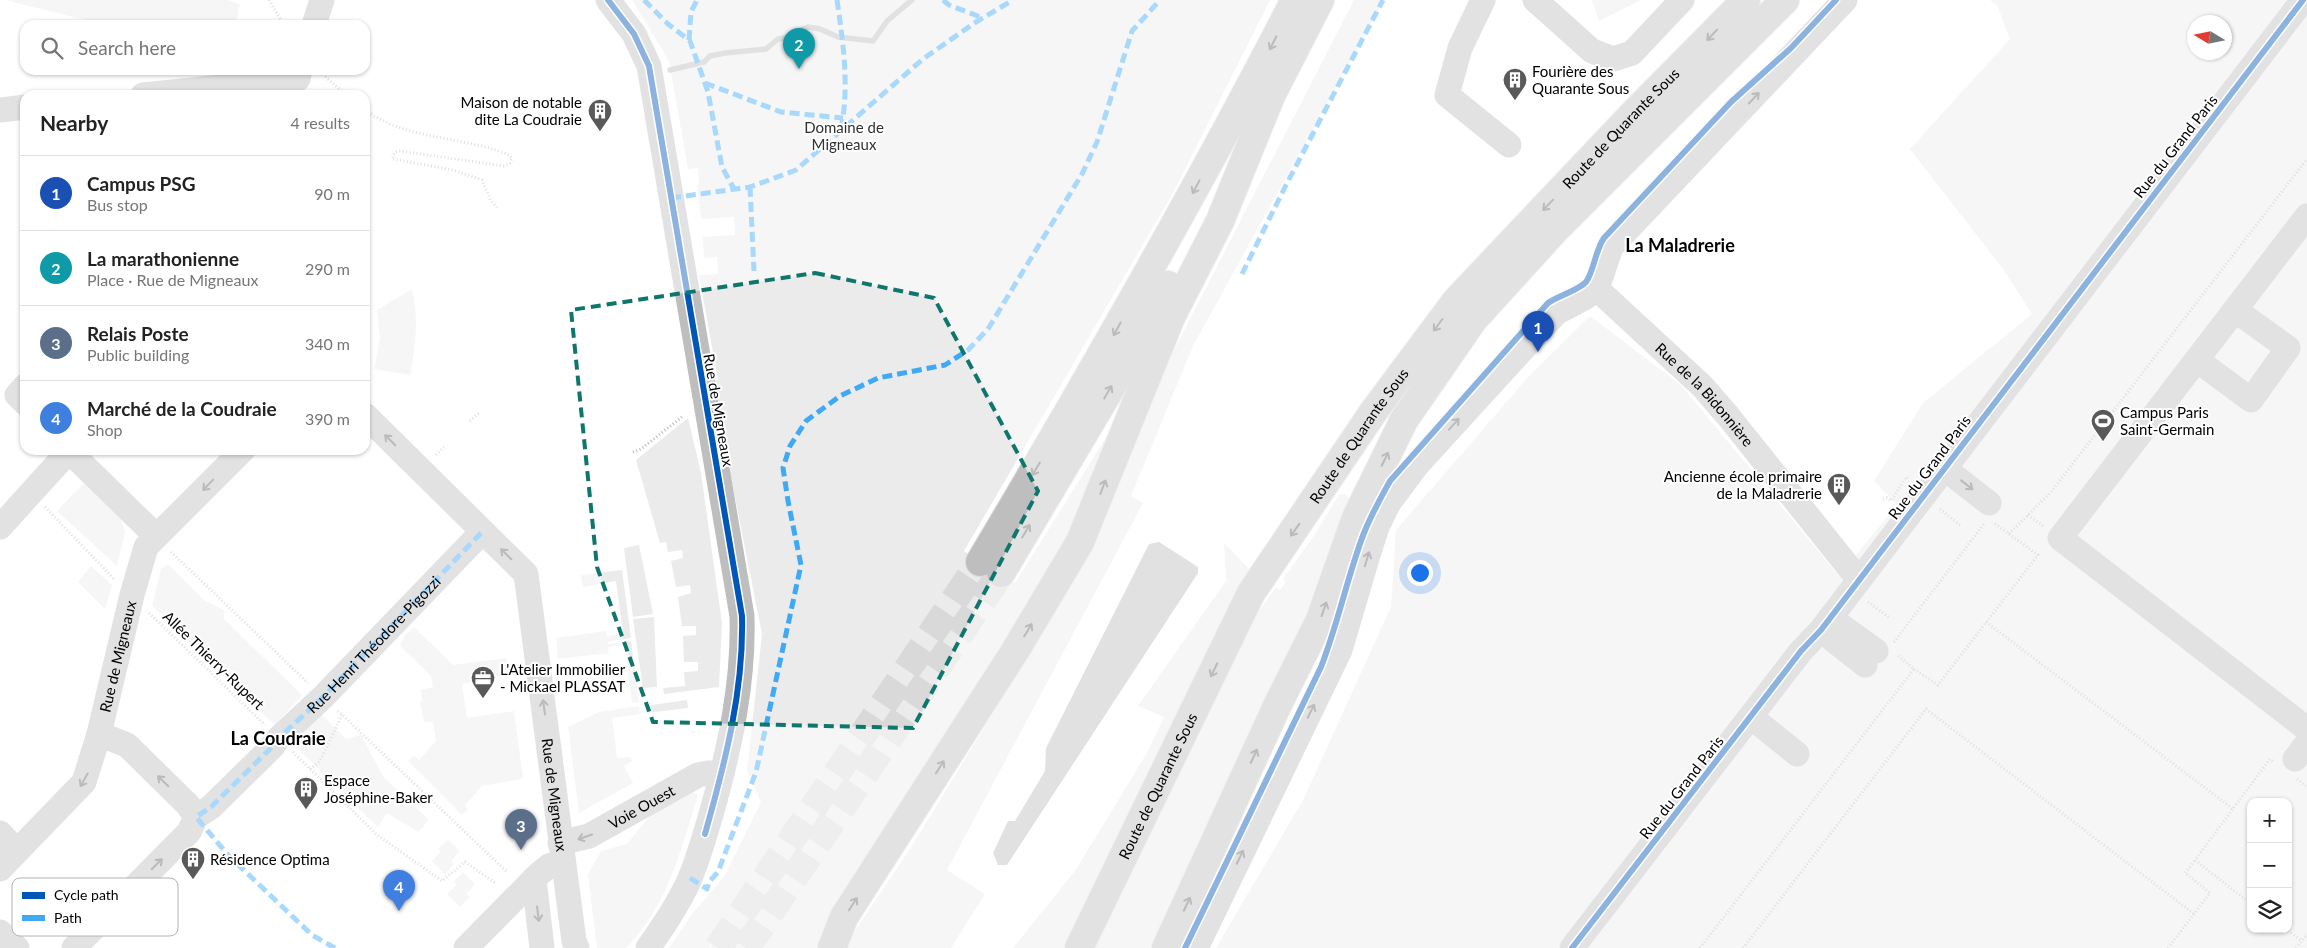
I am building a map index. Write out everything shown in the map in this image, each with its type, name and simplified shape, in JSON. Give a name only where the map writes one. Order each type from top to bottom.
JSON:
[{"type":"main road","points":[[1295,0],[1194,190],[1088,380],[991,568],[1116,377],[1197,233],[1320,0]]},
{"type":"main road","name":"Route de Quarante Sous","points":[[1079,948],[1251,593],[1374,411],[1456,301],[1626,122],[1746,0]]},
{"type":"main road","name":"Route de Quarante Sous","points":[[1166,948],[1278,704],[1320,620],[1356,518],[1404,420],[1473,320],[1555,230],[1785,0]]},
{"type":"main road","points":[[832,948],[844,917],[1015,651],[1080,542],[1171,317],[1220,221],[1272,93]]},
{"type":"street","points":[[316,20],[322,0]]},
{"type":"street","name":"Rue de Migneaux","points":[[608,0],[634,34],[649,66],[742,616],[739,676],[729,747],[705,834],[687,885],[673,912],[648,948]]},
{"type":"street","points":[[1483,0],[1460,48],[1447,95],[1509,146]]},
{"type":"street","points":[[1535,0],[1592,51],[1613,59],[1632,53],[1682,0]]},
{"type":"street","points":[[1196,948],[1340,650],[1374,536],[1388,504],[1417,465],[1556,313],[1586,298],[1597,289],[1612,247],[1721,134],[1845,0]]},
{"type":"street","name":"Rue du Grand Paris","points":[[1572,948],[1801,651],[1825,624],[1862,590],[1969,434],[2303,0]]},
{"type":"street","points":[[191,90],[298,79],[299,75]]},
{"type":"street","points":[[0,110],[20,108]]},
{"type":"street","points":[[2307,216],[2060,538],[2307,729]]},
{"type":"street","name":"Rue de la Bidonnière","points":[[1597,289],[1715,401],[1862,590]]},
{"type":"street","points":[[2197,360],[2251,400],[2288,348],[2235,310]]},
{"type":"street","name":"Rue de Migneaux","points":[[370,420],[526,574],[561,852],[575,946]]},
{"type":"street","points":[[0,527],[65,455]]},
{"type":"street","points":[[74,455],[156,536]]},
{"type":"street","name":"Rue de Migneaux","points":[[0,869],[84,782],[99,734],[134,585],[146,547],[238,455]]},
{"type":"street","points":[[1949,461],[1995,496]]},
{"type":"street","name":"Rue Henri Théodore-Pigozzi","points":[[143,878],[189,832],[196,817],[211,807],[279,738],[323,697],[482,532]]},
{"type":"street","points":[[1825,624],[1881,655]]},
{"type":"street","points":[[1751,717],[1797,754]]},
{"type":"street","points":[[99,734],[127,746],[188,805],[196,817]]},
{"type":"street","name":"Voie Ouest","points":[[466,948],[561,852],[698,775],[722,773]]},
{"type":"street","points":[[0,833],[17,851]]},
{"type":"street","points":[[534,879],[542,948]]},
{"type":"street","points":[[0,932],[17,948]]},
{"type":"street","name":"Rue Henri Théodore-Pigozzi","points":[[74,948],[86,936]]},
{"type":"path","points":[[269,0],[281,20]]},
{"type":"path","points":[[324,75],[340,90]]},
{"type":"path","points":[[370,114],[377,119],[407,130],[507,154],[512,158],[510,163],[504,166],[400,151],[394,152],[392,159],[453,170],[482,180],[491,202],[498,208]]},
{"type":"path","points":[[2009,534],[2051,492],[2307,159]]},
{"type":"path","points":[[470,421],[479,413]]},
{"type":"path","points":[[633,452],[641,449],[682,417]]},
{"type":"path","points":[[434,458],[444,447]]},
{"type":"path","points":[[44,506],[116,581]]},
{"type":"path","points":[[1936,507],[1961,526]]},
{"type":"path","points":[[1988,519],[2038,555],[1986,622],[1938,685],[1914,669],[1881,655],[1988,519]]},
{"type":"path","points":[[1862,590],[1890,618]]},
{"type":"path","points":[[1986,622],[2233,809]]},
{"type":"path","points":[[1700,948],[1914,669]]},
{"type":"path","points":[[1743,948],[1926,709],[2194,914]]},
{"type":"path","points":[[310,769],[320,761],[330,745],[342,715]]},
{"type":"path","points":[[2168,948],[2210,893],[2185,873],[2270,759],[2294,761],[2307,787]]},
{"type":"path","points":[[2195,860],[2247,901]]},
{"type":"path","points":[[2291,933],[2302,941]]},
{"type":"path","points":[[2296,948],[2307,934]]},
{"type":"highlighted area","points":[[815,273],[934,298],[1038,491],[913,728],[653,722],[597,567],[571,310]]},
{"type":"green space","points":[[5,0],[228,0],[240,4],[236,20],[86,20]]},
{"type":"green space","name":"Domaine de Migneaux","points":[[632,0],[1270,0],[1173,193],[964,551],[1015,583],[1125,407],[1068,545],[835,916],[818,948],[710,948],[719,934],[709,948],[669,948],[692,914],[724,877],[761,802],[747,771],[762,634],[712,381],[718,380],[699,275],[718,274],[717,257],[704,258],[703,237],[735,235],[734,217],[701,219],[697,185],[699,185],[698,168],[688,169],[669,61]]},
{"type":"green space","points":[[1354,0],[1384,0],[1193,346],[1131,496],[1143,503],[947,870],[985,894],[951,948],[847,948],[852,935],[912,846],[1094,547],[1171,356]]},
{"type":"green space","points":[[1592,0],[1641,0],[1599,21]]},
{"type":"green space","name":"Campus Paris Saint-Germain","points":[[1990,0],[2307,0],[2307,948],[1216,948],[1303,800],[1391,607],[1396,530],[1529,376],[1590,316],[1681,385],[1839,576],[1897,505],[1874,481],[1923,403],[2032,314],[2003,269],[1910,149],[2010,39],[1997,5]]},
{"type":"green space","points":[[412,289],[416,332],[410,375],[374,369],[380,338],[377,310]]},
{"type":"green space","points":[[688,418],[701,473],[722,623],[719,687],[664,694],[663,688],[685,686],[684,672],[698,671],[698,662],[684,662],[683,636],[696,635],[696,626],[682,626],[678,597],[691,593],[690,585],[676,587],[671,561],[683,558],[682,550],[668,552],[666,542],[660,543],[636,460]]},
{"type":"green space","points":[[84,483],[120,517],[125,532],[117,566],[57,511]]},
{"type":"green space","points":[[1345,494],[1349,498],[1313,608],[1155,948],[1090,948],[1252,621],[1276,587],[1280,590],[1286,582],[1283,579],[1311,540],[1339,495]]},
{"type":"green space","points":[[1224,543],[1256,576],[1067,948],[1013,948],[1075,871],[1147,753],[1164,717],[1138,706],[1226,581]]},
{"type":"green space","points":[[639,545],[653,614],[633,617],[624,548]]},
{"type":"green space","points":[[168,564],[205,601],[224,610],[224,619],[302,695],[275,725],[152,606],[161,569]]},
{"type":"green space","points":[[91,566],[112,585],[105,609],[78,582]]},
{"type":"green space","points":[[622,570],[631,638],[607,642],[608,644],[631,641],[639,702],[632,703],[625,645],[608,647],[609,653],[558,659],[556,638],[606,631],[607,636],[623,634],[616,581],[583,587],[581,575]]},
{"type":"green space","points":[[654,617],[657,687],[643,688],[633,619]]},
{"type":"green space","points":[[414,627],[453,665],[507,658],[509,674],[462,684],[467,718],[514,711],[523,779],[482,786],[465,805],[468,809],[462,815],[408,761],[414,756],[419,760],[436,741],[433,722],[424,722],[420,702],[422,701],[421,690],[433,687],[431,676],[400,646],[405,635]]},
{"type":"green space","points":[[687,700],[688,708],[646,713],[645,706]]},
{"type":"green space","points":[[639,706],[640,714],[612,718],[617,758],[630,757],[632,761],[624,766],[633,783],[579,813],[568,727],[599,712]]},
{"type":"green space","points":[[317,710],[346,739],[361,735],[384,778],[429,820],[418,832],[387,813],[378,827],[289,740]]},
{"type":"green space","points":[[690,792],[698,795],[679,856],[653,914],[626,948],[597,948],[588,875],[601,851],[627,844],[651,814]]},
{"type":"green space","points":[[448,839],[460,851],[451,861],[454,864],[445,874],[432,861],[441,851],[438,849]]},
{"type":"green space","points":[[463,872],[475,884],[466,894],[470,897],[460,907],[447,894],[456,885],[454,882]]},
{"type":"shaded area","points":[[1159,542],[1198,567],[1198,573],[1007,865],[998,865],[993,853],[1008,821],[1015,821],[1045,771],[1046,748],[1149,544]]},
{"type":"waterway","points":[[670,70],[704,62],[710,56],[766,49],[778,39],[790,37],[808,27],[820,29],[838,37],[873,41],[887,21],[912,0]]},
{"type":"tunnel","points":[[718,948],[980,562]]},
{"type":"tunnel","points":[[746,948],[1001,573]]},
{"type":"marked path","points":[[644,0],[668,24],[690,41],[708,92],[722,167],[734,189]]},
{"type":"marked path","points":[[689,40],[691,12],[697,0]]},
{"type":"marked path","points":[[837,0],[845,77],[842,124]]},
{"type":"marked path","points":[[943,0],[949,5],[983,18]]},
{"type":"marked path","points":[[671,198],[750,187],[796,170],[923,59],[976,22],[1013,0]]},
{"type":"marked path","points":[[690,878],[707,889],[709,882],[718,872],[756,772],[801,565],[783,468],[790,446],[806,421],[840,396],[878,378],[945,365],[968,350],[988,329],[1082,174],[1097,142],[1132,31],[1160,0]]},
{"type":"marked path","points":[[1242,274],[1286,185],[1383,0]]},
{"type":"marked path","points":[[705,83],[781,112],[843,118]]},
{"type":"marked path","points":[[750,187],[754,271]]},
{"type":"marked path","points":[[335,948],[312,935],[228,855],[196,817],[211,807],[279,738],[323,697],[482,532]]},
{"type":"cycle path","points":[[608,0],[634,34],[649,66],[742,616],[740,671],[732,726],[705,834]]},
{"type":"cycle path","points":[[1185,948],[1321,667],[1364,533],[1390,481],[1548,303],[1579,288],[1586,282],[1604,238],[1731,102],[1791,48],[1836,0]]},
{"type":"cycle path","points":[[1572,948],[1801,651],[1821,630],[2303,0]]},
{"type":"place","name":"La marathonienne","points":[[799,69]]},
{"type":"place","name":"Fourière des Quarante Sous","points":[[1515,101]]},
{"type":"place","name":"Maison de notable dite La Coudraie","points":[[600,132]]},
{"type":"place","name":"Campus PSG","points":[[1538,352]]},
{"type":"place","name":"Campus Paris Saint-Germain","points":[[2103,442]]},
{"type":"place","name":"Ancienne école primaire de la Maladrerie","points":[[1839,506]]},
{"type":"place","name":"L'Atelier Immobilier - Mickael PLASSAT","points":[[483,699]]},
{"type":"place","name":"Espace Joséphine-Baker","points":[[306,810]]},
{"type":"place","name":"Relais Poste","points":[[521,850]]},
{"type":"place","name":"Résidence Optima","points":[[193,880]]},
{"type":"place","name":"Marché de la Coudraie","points":[[399,911]]},
{"type":"district","name":"La Maladrerie","points":[[1680,245]]},
{"type":"district","name":"La Coudraie","points":[[278,738]]}]
